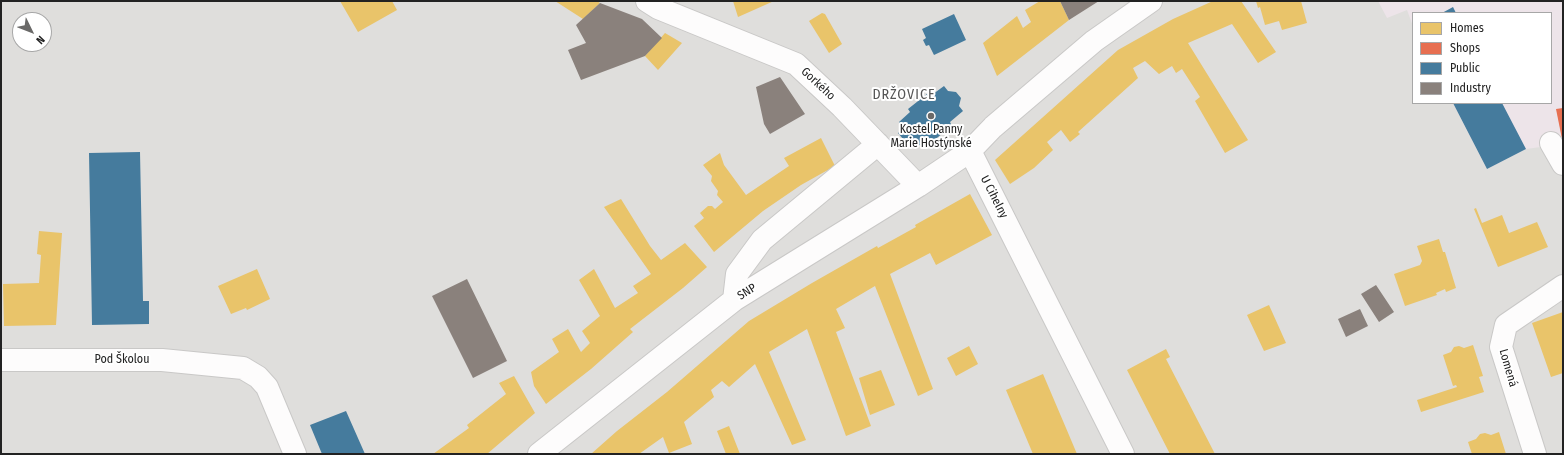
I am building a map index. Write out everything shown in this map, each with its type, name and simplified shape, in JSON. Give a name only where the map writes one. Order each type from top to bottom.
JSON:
[{"type":"street","name":"Gorkého","points":[[647,1],[658,8],[796,64],[842,107],[918,186]]},
{"type":"street","points":[[970,151],[993,127],[1094,41],[1151,1]]},
{"type":"street","points":[[1551,143],[1563,164]]},
{"type":"street","points":[[734,300],[737,274],[762,240],[878,144]]},
{"type":"street","name":"SNP","points":[[539,454],[734,300],[918,186],[970,151]]},
{"type":"street","name":"U Cihelny","points":[[970,151],[1123,454]]},
{"type":"street","name":"Lomená","points":[[1535,454],[1501,347],[1506,325],[1563,286]]},
{"type":"street","name":"Pod Školou","points":[[1,360],[162,360],[243,368],[258,378],[267,387],[295,454]]},
{"type":"shaded area","points":[[1,1],[1563,1],[1563,454],[1,454]]},
{"type":"shaded area","points":[[1378,1],[1563,1],[1563,144],[1526,149],[1487,169],[1454,104],[1552,104],[1552,12],[1412,12],[1412,23],[1407,10],[1387,18]]},
{"type":"building: Homes","points":[[340,1],[392,1],[397,10],[358,32]]},
{"type":"building: Homes","points":[[555,1],[597,1],[600,3],[583,19]]},
{"type":"building: Homes","points":[[733,1],[774,1],[738,17]]},
{"type":"building: Homes","points":[[1040,1],[1060,1],[1069,20],[997,76],[983,43],[1017,16],[1023,28],[1031,22],[1025,10]]},
{"type":"building: Homes","points":[[1213,1],[1241,1],[1276,52],[1258,63],[1232,24],[1188,43],[1248,140],[1225,153],[1195,101],[1200,97],[1182,69],[1176,73],[1172,66],[1159,74],[1145,61],[1133,68],[1138,78],[1078,132],[1080,134],[1070,142],[1061,130],[1047,142],[1053,150],[1034,168],[1010,184],[995,160],[1118,50],[1173,19]]},
{"type":"building: Homes","points":[[1256,1],[1301,1],[1307,23],[1282,30],[1279,21],[1265,25],[1260,7],[1258,8]]},
{"type":"building: Homes","points":[[822,13],[825,14],[842,44],[829,53],[809,21]]},
{"type":"building: Homes","points":[[665,33],[682,43],[658,70],[645,56]]},
{"type":"building: Homes","points":[[821,138],[835,166],[801,185],[763,211],[714,252],[694,226],[704,218],[700,213],[708,206],[712,206],[715,209],[723,202],[717,195],[718,191],[711,181],[712,176],[703,165],[720,153],[724,165],[746,195],[789,166],[784,158]]},
{"type":"building: Homes","points":[[970,194],[992,235],[936,265],[930,253],[890,274],[933,389],[918,396],[875,286],[836,309],[845,328],[836,332],[871,426],[846,436],[807,329],[769,352],[806,440],[792,445],[755,364],[729,387],[722,381],[711,390],[714,397],[684,422],[692,444],[669,453],[663,437],[639,454],[591,454],[617,431],[667,392],[749,321],[877,246],[878,248],[916,227],[915,225]]},
{"type":"building: Homes","points":[[621,199],[650,246],[661,260],[685,243],[707,267],[683,288],[630,329],[633,332],[591,369],[546,404],[534,386],[531,372],[559,352],[552,339],[568,329],[581,352],[590,343],[582,331],[600,316],[579,280],[594,269],[615,308],[638,293],[633,286],[651,274],[604,207]]},
{"type":"building: Homes","points":[[1476,208],[1482,223],[1502,215],[1509,233],[1537,222],[1548,247],[1498,267],[1474,209]]},
{"type":"building: Homes","points":[[39,231],[62,233],[56,325],[4,326],[3,284],[39,283],[41,255],[37,254]]},
{"type":"building: Homes","points":[[1439,239],[1443,252],[1445,252],[1456,288],[1446,292],[1445,289],[1436,293],[1437,295],[1405,306],[1394,274],[1420,265],[1422,261],[1417,246]]},
{"type":"building: Homes","points":[[257,269],[270,299],[247,310],[246,308],[231,314],[218,286]]},
{"type":"building: Homes","points":[[1269,305],[1286,343],[1264,351],[1247,315]]},
{"type":"building: Homes","points":[[1563,312],[1563,373],[1551,377],[1532,323]]},
{"type":"building: Homes","points":[[1473,345],[1483,376],[1479,377],[1484,392],[1421,412],[1417,400],[1457,387],[1456,385],[1453,386],[1443,355],[1451,352],[1454,347],[1459,346],[1464,348]]},
{"type":"building: Homes","points":[[969,346],[978,364],[956,376],[947,358]]},
{"type":"building: Homes","points":[[1166,349],[1170,357],[1166,359],[1215,454],[1170,454],[1127,370]]},
{"type":"building: Homes","points":[[881,370],[895,405],[870,415],[859,378]]},
{"type":"building: Homes","points":[[1043,374],[1077,454],[1033,454],[1006,390]]},
{"type":"building: Homes","points":[[514,376],[535,413],[487,454],[433,454],[469,428],[467,425],[506,394],[499,383]]},
{"type":"building: Homes","points":[[729,426],[740,454],[726,454],[717,431]]},
{"type":"building: Homes","points":[[1499,432],[1506,454],[1472,454],[1468,442],[1476,439],[1480,434],[1485,433],[1491,435]]},
{"type":"building: Shops","points":[[1563,108],[1563,138],[1562,139],[1556,109]]},
{"type":"building: Public","points":[[1453,7],[1456,12],[1444,12]]},
{"type":"building: Public","points":[[954,14],[966,40],[934,55],[929,45],[926,46],[923,40],[926,38],[922,29]]},
{"type":"building: Public","name":"Kostel Panny Marie Hostýnské","points":[[944,86],[948,91],[956,92],[961,98],[959,106],[963,111],[950,122],[952,126],[933,141],[930,138],[918,146],[914,146],[911,142],[908,145],[898,133],[902,130],[899,126],[899,122],[910,112],[908,109],[927,94],[929,97]]},
{"type":"building: Public","points":[[1454,104],[1503,104],[1526,149],[1487,169]]},
{"type":"building: Public","points":[[140,152],[143,301],[149,301],[149,324],[92,325],[89,153]]},
{"type":"building: Public","points":[[346,411],[365,454],[322,454],[310,425]]},
{"type":"building: Industry","points":[[1060,1],[1099,1],[1069,20]]},
{"type":"building: Industry","points":[[600,3],[642,19],[662,38],[645,56],[581,80],[568,50],[586,43],[576,25]]},
{"type":"building: Industry","points":[[780,77],[805,114],[770,134],[764,124],[756,87]]},
{"type":"building: Industry","points":[[467,279],[507,361],[473,378],[432,296]]},
{"type":"building: Industry","points":[[1376,285],[1394,312],[1379,322],[1361,294]]},
{"type":"building: Industry","points":[[1360,309],[1368,326],[1346,337],[1338,319]]},
{"type":"place","name":"Kostel Panny Marie Hostýnské","points":[[931,116]]},
{"type":"district","name":"DRŽOVICE","points":[[904,95]]}]
